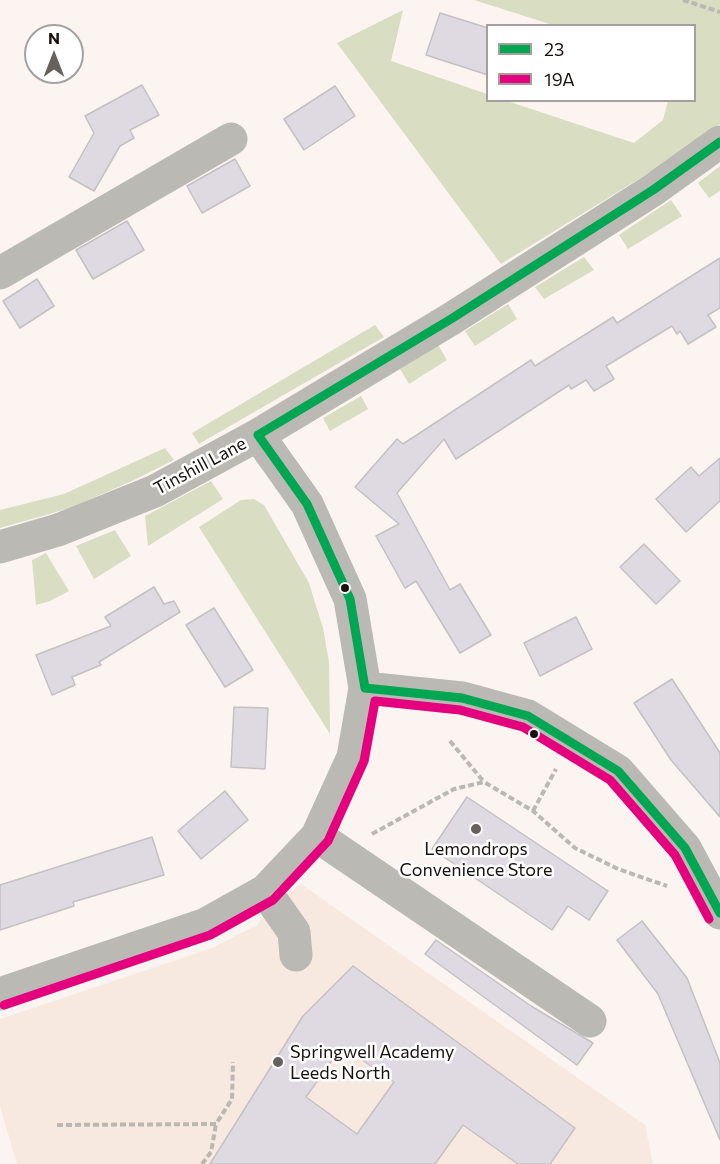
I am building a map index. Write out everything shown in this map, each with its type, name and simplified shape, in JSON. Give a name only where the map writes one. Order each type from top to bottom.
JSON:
[{"type":"street","points":[[0,273],[231,139]]},
{"type":"street","name":"Tinshill Lane","points":[[0,547],[58,530],[155,491],[258,435],[451,319],[653,190],[720,142]]},
{"type":"street","points":[[0,994],[206,924],[265,891],[326,842],[353,757],[365,688],[350,599],[307,504],[258,435]]},
{"type":"street","points":[[365,688],[462,698],[528,716],[618,771],[685,848],[720,913]]},
{"type":"street","points":[[326,842],[590,1021]]},
{"type":"street","points":[[265,891],[294,932],[296,955]]},
{"type":"path","points":[[683,0],[720,12]]},
{"type":"path","points":[[450,741],[484,782],[533,811],[575,848],[618,868],[674,888],[700,877]]},
{"type":"path","points":[[533,811],[570,741]]},
{"type":"path","points":[[326,842],[380,831],[454,789],[484,782]]},
{"type":"path","points":[[202,1164],[211,1152],[216,1124],[232,1099],[233,1062]]},
{"type":"path","points":[[57,1125],[216,1124]]},
{"type":"shaded area","name":"Springwell Academy Leeds North","points":[[301,884],[645,1125],[653,1164],[17,1164],[0,1106],[0,1019],[212,948],[257,925],[275,903]]},
{"type":"green space","points":[[474,0],[720,0],[720,124],[676,156],[501,264],[337,43],[403,10],[391,61],[486,94],[486,102],[510,102],[634,143],[663,120],[668,102],[696,102],[696,24],[550,24]]},
{"type":"green space","points":[[720,166],[720,191],[709,198],[698,183]]},
{"type":"green space","points":[[671,200],[682,216],[628,249],[619,235]]},
{"type":"green space","points":[[584,257],[594,270],[544,299],[535,287]]},
{"type":"green space","points":[[508,304],[517,319],[475,346],[465,331]]},
{"type":"green space","points":[[375,325],[384,337],[199,444],[192,433]]},
{"type":"green space","points":[[438,345],[447,360],[409,384],[400,369]]},
{"type":"green space","points":[[361,396],[368,409],[330,431],[323,418]]},
{"type":"green space","points":[[165,448],[174,460],[134,480],[70,508],[0,528],[0,510],[64,494]]},
{"type":"green space","points":[[211,481],[223,499],[148,546],[145,516]]},
{"type":"green space","points":[[254,499],[264,505],[309,583],[323,628],[329,662],[330,734],[199,527],[241,500]]},
{"type":"green space","points":[[115,530],[131,556],[94,579],[76,546]]},
{"type":"green space","points":[[46,553],[69,591],[36,605],[32,560]]},
{"type":"building","points":[[440,13],[486,27],[486,74],[426,55]]},
{"type":"building","points":[[142,85],[159,115],[130,130],[134,138],[120,146],[94,191],[69,177],[94,133],[85,116]]},
{"type":"building","points":[[335,86],[355,116],[304,150],[284,119]]},
{"type":"building","points":[[235,159],[250,186],[202,213],[187,186]]},
{"type":"building","points":[[127,221],[144,250],[93,279],[76,250]]},
{"type":"building","points":[[720,258],[720,308],[708,315],[716,327],[688,344],[680,331],[677,334],[672,326],[606,366],[614,379],[594,391],[586,380],[571,389],[569,385],[456,459],[444,439],[397,493],[450,590],[460,584],[491,635],[460,653],[416,581],[405,588],[376,536],[399,524],[355,487],[397,439],[403,444],[531,360],[535,366],[613,317],[617,323]]},
{"type":"building","points":[[37,279],[54,306],[20,328],[3,301]]},
{"type":"building","points":[[720,458],[720,501],[686,532],[656,499],[691,467],[699,476]]},
{"type":"building","points":[[644,544],[680,581],[656,604],[620,567]]},
{"type":"building","points":[[154,587],[164,604],[174,601],[180,612],[99,662],[101,665],[72,677],[75,685],[52,695],[36,655],[111,626],[105,617]]},
{"type":"building","points":[[214,608],[253,670],[225,687],[186,625]]},
{"type":"building","points":[[576,617],[592,649],[540,676],[524,643]]},
{"type":"building","points":[[672,679],[720,753],[720,817],[671,760],[634,703]]},
{"type":"building","points":[[234,707],[268,708],[265,769],[231,767]]},
{"type":"building","points":[[225,791],[248,820],[201,859],[178,831]]},
{"type":"building","points":[[467,797],[608,891],[589,920],[568,906],[552,930],[432,849]]},
{"type":"building","points":[[152,837],[164,875],[73,902],[74,906],[0,930],[0,885]]},
{"type":"building","points":[[642,921],[687,978],[720,1063],[720,1140],[658,994],[617,940]]},
{"type":"building","points":[[436,940],[531,1006],[593,1043],[577,1065],[425,954]]},
{"type":"building","points":[[353,966],[575,1128],[550,1164],[518,1164],[463,1125],[435,1164],[210,1164],[303,1016]],"holes":[[[342,1046],[394,1082],[357,1134],[306,1097]]]},
{"type":"transit line","name":"23","points":[[258,435],[451,319],[653,190],[720,142]]},
{"type":"transit line","name":"23","points":[[258,435],[307,504],[350,599],[365,688]]},
{"type":"transit line","name":"23","points":[[365,688],[462,698],[528,716],[618,771],[685,848],[720,913]]},
{"type":"transit line","name":"19A","points":[[4,1005],[210,935],[273,900],[328,841],[364,761],[375,701],[460,710],[523,727],[610,780],[675,855],[709,919]]},
{"type":"place","name":"Lemondrops Convenience Store","points":[[476,829]]},
{"type":"place","name":"Springwell Academy Leeds North","points":[[278,1062]]}]
